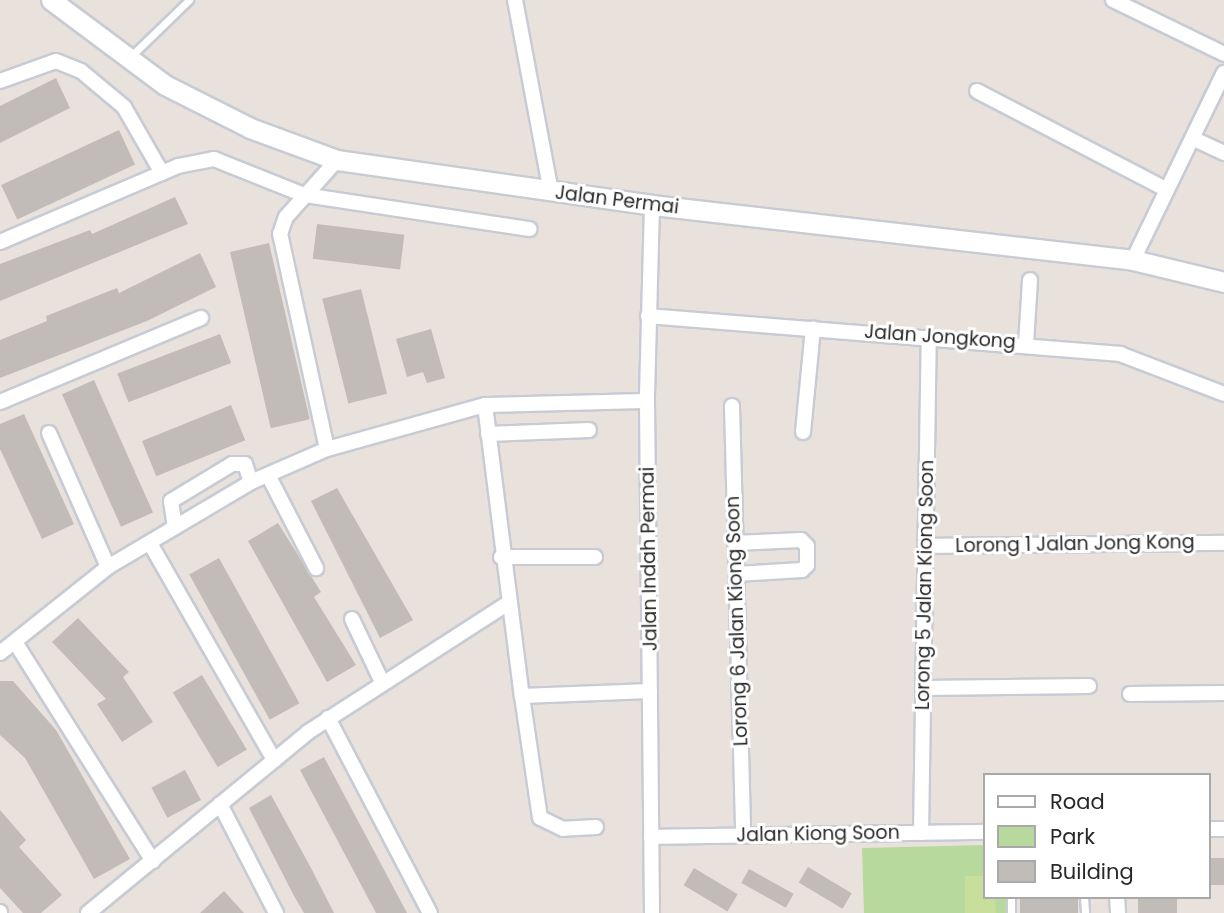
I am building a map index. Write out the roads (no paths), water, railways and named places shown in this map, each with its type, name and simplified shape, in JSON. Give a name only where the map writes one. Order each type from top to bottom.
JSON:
[{"type":"street","name":"Jalan Permai","points":[[51,0],[196,102],[337,160],[652,205],[1133,260],[1224,282]]},
{"type":"street","points":[[515,0],[551,192]]},
{"type":"street","points":[[1113,0],[1224,54]]},
{"type":"street","points":[[0,81],[56,61],[81,71],[124,107],[162,173]]},
{"type":"street","points":[[1133,260],[1224,73]]},
{"type":"street","points":[[977,91],[1167,190]]},
{"type":"street","points":[[1194,139],[1224,153]]},
{"type":"street","points":[[0,242],[162,173],[214,159],[304,195],[529,229]]},
{"type":"street","points":[[327,449],[280,234],[304,195],[337,160]]},
{"type":"street","name":"Jalan Indah Permai","points":[[652,205],[647,401],[652,913]]},
{"type":"street","points":[[1026,344],[1030,280]]},
{"type":"street","name":"Jalan Jongkong","points":[[648,316],[1026,344],[1120,354],[1224,394]]},
{"type":"street","points":[[0,402],[201,318]]},
{"type":"street","points":[[803,432],[813,328]]},
{"type":"street","name":"Lorong 5 Jalan Kiong Soon","points":[[921,833],[929,337]]},
{"type":"street","points":[[0,653],[108,567],[151,545],[175,527],[251,482],[327,449],[485,405],[647,401]]},
{"type":"street","points":[[485,405],[501,557],[540,818],[563,829],[596,827]]},
{"type":"street","name":"Lorong 6 Jalan Kiong Soon","points":[[732,406],[743,835]]},
{"type":"street","points":[[488,434],[589,430]]},
{"type":"street","points":[[49,433],[108,567]]},
{"type":"street","points":[[175,527],[171,501],[232,464],[245,464],[251,482]]},
{"type":"street","points":[[268,475],[316,568]]},
{"type":"street","points":[[735,543],[802,540],[807,546],[807,565],[802,570],[736,574]]},
{"type":"street","name":"Lorong 1 Jalan Jong Kong","points":[[926,546],[1224,543]]},
{"type":"street","points":[[151,545],[274,760]]},
{"type":"street","points":[[501,557],[595,557]]},
{"type":"street","points":[[92,912],[220,804],[328,718],[508,603]]},
{"type":"street","points":[[352,619],[382,682]]},
{"type":"street","points":[[15,642],[153,861]]},
{"type":"street","points":[[923,688],[1089,686]]},
{"type":"street","points":[[522,696],[650,691]]},
{"type":"street","points":[[1130,694],[1224,693]]},
{"type":"street","points":[[328,718],[430,913]]},
{"type":"street","points":[[220,804],[276,913]]},
{"type":"street","name":"Jalan Kiong Soon","points":[[651,837],[982,832]]},
{"type":"lane","points":[[130,58],[188,0]]}]
